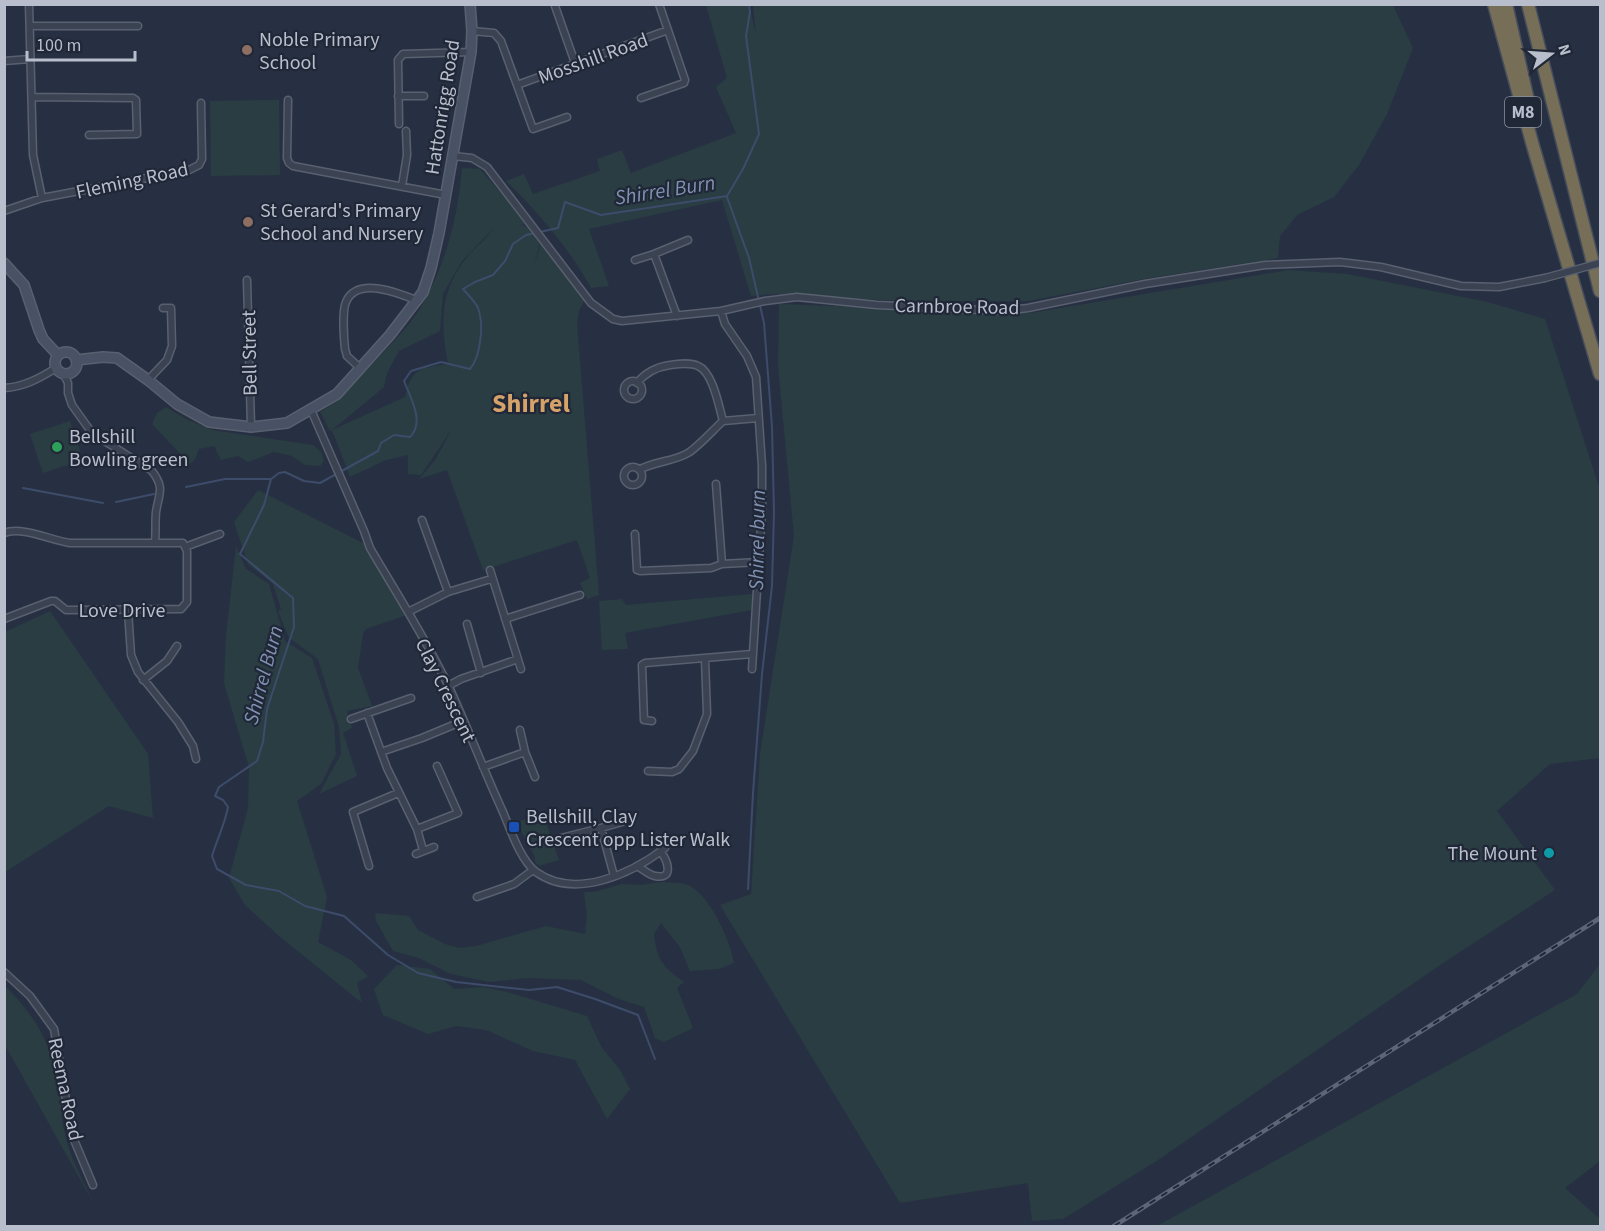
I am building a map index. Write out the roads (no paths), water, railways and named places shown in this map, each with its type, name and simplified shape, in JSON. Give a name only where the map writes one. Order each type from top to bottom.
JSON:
[{"type":"highway","name":"M8","points":[[1494,4],[1600,374]]},
{"type":"highway","name":"M8","points":[[1506,4],[1556,218]]},
{"type":"highway","name":"M8","points":[[1528,4],[1600,291]]},
{"type":"street","points":[[29,4],[33,155],[42,198]]},
{"type":"street","name":"Hattonrigg Road","points":[[76,360],[117,358],[177,404],[209,422],[251,427],[286,423],[337,393],[418,301],[431,268],[471,52],[470,4]]},
{"type":"street","points":[[642,98],[684,83],[685,80],[659,4]]},
{"type":"street","points":[[555,6],[575,63]]},
{"type":"street","points":[[30,26],[138,26]]},
{"type":"street","name":"Mosshill Road","points":[[517,86],[669,30]]},
{"type":"street","points":[[472,31],[494,33],[501,40],[533,129],[567,117]]},
{"type":"street","points":[[399,124],[398,60],[403,54],[471,52]]},
{"type":"street","points":[[4,61],[30,59]]},
{"type":"street","points":[[399,96],[424,96]]},
{"type":"street","points":[[33,98],[133,98],[136,100],[137,134],[89,135]]},
{"type":"street","points":[[288,100],[287,158],[293,166],[446,195]]},
{"type":"street","name":"Fleming Road","points":[[4,211],[42,198],[189,170],[199,165],[202,159],[201,104]]},
{"type":"street","points":[[402,186],[407,155],[406,131]]},
{"type":"street","name":"Carnbroe Road","points":[[453,156],[472,158],[487,167],[534,226],[580,292],[600,311],[613,319],[622,321],[721,311],[765,301],[797,297],[1002,311],[1028,308],[1145,284],[1265,265],[1340,262],[1382,267],[1461,286],[1499,287],[1545,278],[1600,263]]},
{"type":"street","points":[[635,260],[688,240]]},
{"type":"street","points":[[654,254],[677,316]]},
{"type":"street","points":[[4,263],[24,285],[43,339],[58,355]]},
{"type":"street","name":"Bell Street","points":[[247,280],[251,427]]},
{"type":"street","points":[[360,368],[347,356],[345,349],[345,303],[353,293],[361,288],[391,290],[418,301]]},
{"type":"street","points":[[148,380],[167,360],[172,346],[171,308],[163,308]]},
{"type":"street","points":[[721,311],[725,324],[754,370],[762,466],[752,669]]},
{"type":"street","points":[[4,388],[20,386],[60,371],[68,374],[74,369],[76,360],[68,353],[58,355]]},
{"type":"street","points":[[58,355],[55,363],[69,383],[68,393],[72,405],[92,433],[152,471],[158,479],[162,489],[156,514],[155,542]]},
{"type":"street","points":[[638,383],[646,373],[658,367],[696,364],[710,380],[723,421]]},
{"type":"street","name":"Clay Crescent","points":[[311,410],[370,548],[448,686],[516,843],[532,870]]},
{"type":"street","points":[[639,470],[690,452],[723,421],[758,418]]},
{"type":"street","points":[[716,484],[722,564]]},
{"type":"street","points":[[422,520],[448,592]]},
{"type":"street","points":[[4,533],[16,530],[70,543],[155,542],[183,543],[185,547],[220,534]]},
{"type":"street","points":[[635,534],[637,570],[711,568],[722,564],[759,562]]},
{"type":"street","name":"Love Drive","points":[[4,619],[51,601],[55,601],[66,610],[181,609],[187,602],[187,551],[185,547]]},
{"type":"street","points":[[490,570],[521,669]]},
{"type":"street","points":[[408,612],[448,592],[491,579]]},
{"type":"street","points":[[505,619],[580,595]]},
{"type":"street","points":[[128,611],[131,655],[143,680],[178,722],[193,746],[196,759]]},
{"type":"street","points":[[467,624],[481,673]]},
{"type":"street","points":[[143,680],[167,661],[177,646]]},
{"type":"street","points":[[652,721],[644,720],[642,665],[648,662],[752,654]]},
{"type":"street","points":[[648,771],[672,772],[679,769],[693,751],[707,714],[705,658]]},
{"type":"street","points":[[448,686],[461,679],[518,660]]},
{"type":"street","points":[[351,719],[411,698]]},
{"type":"street","points":[[367,713],[398,793],[417,829],[420,852],[434,847]]},
{"type":"street","points":[[381,752],[463,721]]},
{"type":"street","points":[[520,730],[525,753],[535,777]]},
{"type":"street","points":[[483,767],[525,753]]},
{"type":"street","points":[[417,829],[458,813],[437,766]]},
{"type":"street","points":[[369,866],[353,812],[398,793]]},
{"type":"street","points":[[557,839],[622,822]]},
{"type":"street","points":[[601,828],[614,876]]},
{"type":"street","points":[[477,897],[514,884],[532,870],[552,882],[594,883],[637,866],[663,850],[669,868],[662,875],[652,875],[637,866]]},
{"type":"street","name":"Reema Road","points":[[4,972],[30,996],[54,1029],[72,1135],[93,1185]]},
{"type":"waterway","name":"Shirrel Burn","points":[[655,1059],[638,1015],[557,987],[529,990],[456,982],[418,973],[388,955],[344,916],[305,906],[279,891],[246,885],[217,869],[212,856],[228,807],[223,800],[215,796],[219,787],[257,761],[263,742],[267,709],[294,627],[293,598],[240,554],[264,505],[271,479],[285,472],[304,481],[320,483],[378,451],[381,443],[394,435],[410,437],[417,417],[404,381],[411,371],[441,362],[470,369],[477,356],[480,340],[480,315],[475,303],[463,289],[493,275],[505,261],[513,244],[526,235],[558,228],[565,202],[601,215],[727,196],[743,169],[759,134],[746,36],[749,4]]},
{"type":"waterway","name":"Shirrel burn","points":[[727,197],[749,258],[764,323],[772,427],[774,512],[772,586],[762,674],[748,889]]},
{"type":"waterway","points":[[186,487],[225,479],[271,479]]},
{"type":"waterway","points":[[23,488],[103,503]]},
{"type":"waterway","points":[[116,502],[154,494]]},
{"type":"railway","points":[[1114,1226],[1600,918]]},
{"type":"place","name":"Noble Primary School","points":[[247,50]]},
{"type":"place","name":"St Gerard's Primary School and Nursery","points":[[248,222]]},
{"type":"place","name":"Bellshill Bowling green","points":[[57,447]]},
{"type":"place","name":"Bellshill, Clay Crescent opp Lister Walk","points":[[514,827]]},
{"type":"place","name":"The Mount","points":[[1549,853]]},
{"type":"district","name":"Shirrel","points":[[531,403]]}]
